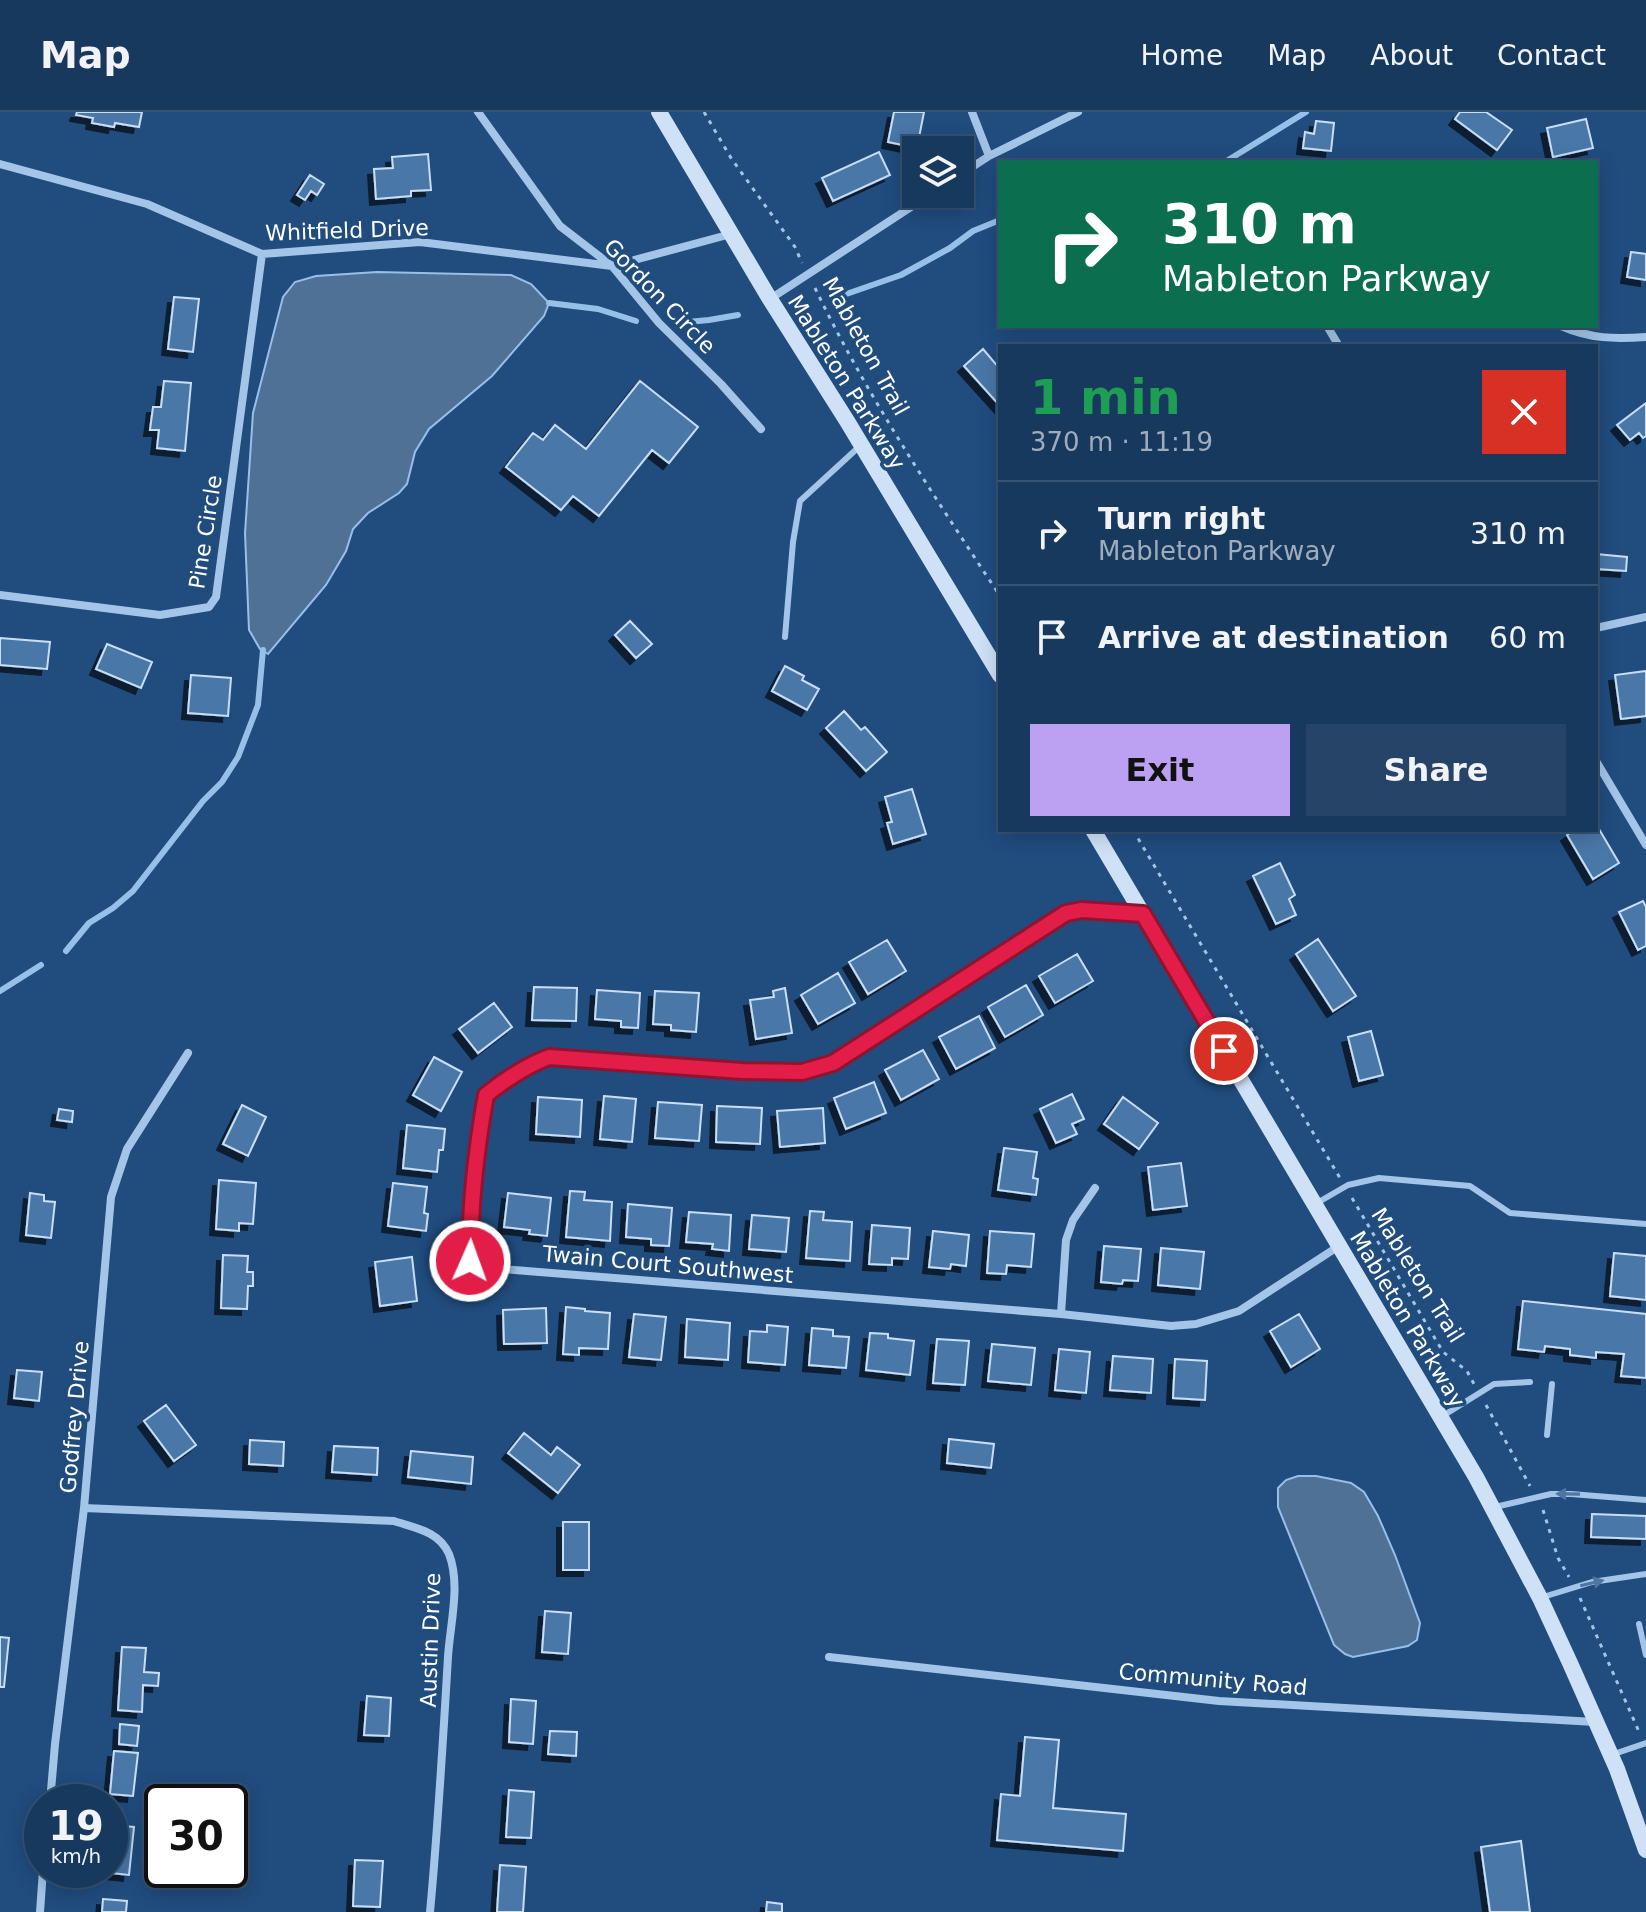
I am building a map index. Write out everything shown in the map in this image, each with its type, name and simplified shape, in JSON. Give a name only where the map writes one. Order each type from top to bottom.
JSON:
[{"type":"main road","name":"Mableton Parkway","points":[[659,112],[998,672]]},
{"type":"main road","name":"Mableton Parkway","points":[[1094,832],[1492,1508],[1540,1598],[1610,1755],[1646,1850]]},
{"type":"street","name":"Gordon Circle","points":[[478,112],[560,226],[612,266],[659,323],[761,429]]},
{"type":"street","points":[[972,112],[989,156]]},
{"type":"street","points":[[974,166],[1078,112]]},
{"type":"street","name":"Whitfield Drive","points":[[0,164],[147,204],[262,254],[420,242],[612,266]]},
{"type":"street","points":[[770,299],[909,208]]},
{"type":"street","points":[[612,266],[731,234]]},
{"type":"street","name":"Pine Circle","points":[[0,595],[160,615],[209,607],[216,597],[262,254]]},
{"type":"street","points":[[1566,328],[1590,337],[1646,337]]},
{"type":"street","points":[[1598,628],[1646,617]]},
{"type":"street","points":[[1598,764],[1646,845]]},
{"type":"street","name":"Twain Court Southwest","points":[[1143,914],[1082,910],[1066,913],[833,1063],[802,1072],[742,1071],[549,1057],[533,1063],[486,1095],[478,1141],[470,1261],[490,1268],[1061,1314],[1171,1326],[1196,1324],[1239,1311],[1339,1246]]},
{"type":"street","name":"Godfrey Drive","points":[[52,1784],[84,1508],[111,1197],[127,1149],[188,1053]]},
{"type":"street","points":[[1061,1314],[1066,1240],[1073,1220],[1095,1188]]},
{"type":"street","name":"Austin Drive","points":[[84,1508],[394,1521],[432,1533],[441,1541],[449,1554],[454,1593],[430,1912]]},
{"type":"street","name":"Community Road","points":[[829,1657],[1219,1701],[1595,1722]]},
{"type":"street","points":[[40,1912],[42,1888]]},
{"type":"lane","points":[[785,637],[793,542],[800,501],[861,445]]},
{"type":"lane","points":[[1314,1205],[1345,1186],[1379,1178],[1470,1186],[1510,1213],[1646,1224]]},
{"type":"lane","points":[[1441,1417],[1494,1384],[1530,1382]]},
{"type":"lane","points":[[1547,1435],[1552,1384]]},
{"type":"lane","points":[[1492,1508],[1551,1494],[1646,1500]]},
{"type":"lane","points":[[1540,1598],[1592,1582],[1646,1574]]},
{"type":"lane","points":[[1639,1624],[1646,1655]]},
{"type":"lane","points":[[1610,1755],[1645,1744]]},
{"type":"path","name":"Mableton Trail","points":[[704,112],[731,158],[795,247],[831,322],[881,409],[998,593]]},
{"type":"path","name":"Mableton Trail","points":[[1134,832],[1443,1352],[1467,1371],[1546,1515],[1558,1558],[1645,1744]]},
{"type":"water","points":[[377,272],[511,275],[531,284],[549,303],[544,316],[492,376],[429,429],[415,452],[407,484],[399,493],[368,513],[353,529],[346,551],[326,585],[268,654],[260,649],[249,630],[245,533],[253,413],[283,297],[295,282],[316,276]]},
{"type":"water","points":[[1298,1476],[1351,1483],[1364,1492],[1395,1555],[1420,1623],[1417,1640],[1408,1646],[1353,1657],[1334,1645],[1278,1507],[1278,1488],[1286,1480]]},
{"type":"building","points":[[77,112],[142,112],[139,127],[115,123],[114,127],[92,123],[93,118],[76,115]]},
{"type":"building","points":[[894,112],[924,112],[919,136],[902,136],[902,145],[888,142]]},
{"type":"building","points":[[1460,112],[1486,112],[1512,130],[1497,150],[1455,119]]},
{"type":"building","points":[[1586,119],[1593,148],[1553,157],[1547,128]]},
{"type":"building","points":[[1316,121],[1334,123],[1331,151],[1303,148],[1305,132],[1314,134]]},
{"type":"building","points":[[879,152],[890,175],[833,201],[822,178]]},
{"type":"building","points":[[428,154],[431,190],[411,191],[411,196],[376,199],[374,169],[393,168],[392,157]]},
{"type":"building","points":[[310,175],[324,184],[317,195],[311,191],[305,200],[297,195]]},
{"type":"building","points":[[1631,252],[1646,254],[1646,280],[1627,277]]},
{"type":"building","points":[[174,297],[199,299],[193,352],[168,349]]},
{"type":"building","points":[[983,349],[998,367],[998,404],[964,366]]},
{"type":"building","points":[[164,381],[191,383],[185,451],[157,448],[159,430],[150,430],[153,407],[161,407]]},
{"type":"building","points":[[640,381],[698,427],[669,463],[652,450],[599,516],[573,496],[561,510],[506,467],[533,433],[543,440],[555,425],[586,449]]},
{"type":"building","points":[[1646,403],[1646,436],[1643,438],[1639,433],[1630,440],[1617,425]]},
{"type":"building","points":[[1598,554],[1627,557],[1626,571],[1598,569]]},
{"type":"building","points":[[630,621],[652,644],[636,658],[615,635]]},
{"type":"building","points":[[0,638],[50,642],[47,669],[0,665]]},
{"type":"building","points":[[107,644],[152,662],[141,688],[96,669]]},
{"type":"building","points":[[785,666],[819,689],[807,710],[772,691]]},
{"type":"building","points":[[1646,671],[1646,716],[1621,719],[1615,675]]},
{"type":"building","points":[[191,675],[231,678],[228,716],[188,713]]},
{"type":"building","points":[[844,711],[861,730],[865,727],[887,752],[866,771],[826,728]]},
{"type":"building","points":[[912,789],[926,834],[893,844],[887,823],[892,822],[885,797]]},
{"type":"building","points":[[1598,827],[1619,863],[1593,879],[1567,835],[1571,832],[1598,832]]},
{"type":"building","points":[[1280,863],[1295,895],[1289,899],[1296,915],[1276,924],[1253,876]]},
{"type":"building","points":[[1643,901],[1646,907],[1646,946],[1638,950],[1619,912]]},
{"type":"building","points":[[1318,939],[1356,996],[1333,1011],[1296,954]]},
{"type":"building","points":[[887,940],[906,971],[868,994],[849,962]]},
{"type":"building","points":[[1077,954],[1093,981],[1055,1003],[1039,976]]},
{"type":"building","points":[[838,973],[855,1003],[818,1024],[801,995]]},
{"type":"building","points":[[1026,985],[1043,1015],[1005,1037],[988,1007]]},
{"type":"building","points":[[534,987],[577,988],[576,1021],[532,1020]]},
{"type":"building","points":[[785,988],[792,1033],[756,1039],[750,1000],[774,997],[773,991]]},
{"type":"building","points":[[597,990],[640,993],[638,1028],[621,1027],[621,1021],[595,1019]]},
{"type":"building","points":[[655,991],[699,993],[696,1032],[671,1030],[671,1025],[653,1024]]},
{"type":"building","points":[[494,1003],[512,1027],[478,1053],[459,1029]]},
{"type":"building","points":[[979,1016],[995,1048],[956,1069],[939,1037]]},
{"type":"building","points":[[1371,1031],[1383,1075],[1359,1081],[1348,1037]]},
{"type":"building","points":[[923,1050],[939,1079],[901,1100],[885,1070]]},
{"type":"building","points":[[434,1057],[462,1072],[441,1111],[413,1095]]},
{"type":"building","points":[[874,1082],[886,1113],[846,1129],[834,1098]]},
{"type":"building","points":[[1072,1094],[1084,1119],[1072,1124],[1077,1134],[1056,1143],[1040,1109]]},
{"type":"building","points":[[604,1096],[636,1099],[632,1142],[600,1139]]},
{"type":"building","points":[[538,1097],[582,1100],[580,1137],[536,1134]]},
{"type":"building","points":[[1123,1097],[1158,1123],[1139,1149],[1104,1124]]},
{"type":"building","points":[[658,1102],[702,1105],[699,1141],[655,1138]]},
{"type":"building","points":[[242,1105],[266,1117],[248,1156],[223,1144]]},
{"type":"building","points":[[717,1106],[762,1108],[760,1144],[716,1142]]},
{"type":"building","points":[[823,1108],[825,1143],[780,1147],[777,1111]]},
{"type":"building","points":[[59,1109],[73,1111],[72,1122],[57,1120]]},
{"type":"building","points":[[407,1125],[445,1129],[437,1172],[403,1168]]},
{"type":"building","points":[[1004,1148],[1037,1152],[1033,1178],[1038,1179],[1036,1195],[998,1190]]},
{"type":"building","points":[[1181,1163],[1187,1206],[1153,1210],[1148,1167]]},
{"type":"building","points":[[219,1180],[256,1183],[253,1224],[239,1223],[239,1231],[216,1229]]},
{"type":"building","points":[[393,1183],[427,1187],[424,1213],[428,1214],[426,1231],[388,1226]]},
{"type":"building","points":[[570,1191],[585,1192],[584,1200],[612,1202],[610,1241],[566,1237]]},
{"type":"building","points":[[30,1193],[44,1195],[44,1201],[55,1202],[51,1238],[26,1235]]},
{"type":"building","points":[[508,1193],[551,1198],[547,1236],[504,1227]]},
{"type":"building","points":[[628,1204],[672,1208],[669,1246],[651,1245],[651,1239],[626,1237]]},
{"type":"building","points":[[810,1211],[824,1212],[823,1220],[852,1222],[850,1261],[806,1258]]},
{"type":"building","points":[[689,1212],[731,1215],[729,1251],[712,1249],[713,1244],[686,1242]]},
{"type":"building","points":[[752,1215],[789,1218],[786,1252],[749,1249]]},
{"type":"building","points":[[872,1225],[910,1228],[908,1259],[892,1258],[892,1265],[869,1264]]},
{"type":"building","points":[[933,1231],[969,1235],[966,1266],[951,1264],[950,1269],[929,1267]]},
{"type":"building","points":[[990,1231],[1034,1234],[1031,1267],[1007,1265],[1006,1274],[987,1273]]},
{"type":"building","points":[[1104,1246],[1141,1249],[1138,1281],[1123,1280],[1122,1284],[1101,1282]]},
{"type":"building","points":[[1161,1248],[1204,1252],[1200,1289],[1158,1285]]},
{"type":"building","points":[[1614,1253],[1646,1256],[1646,1300],[1610,1296]]},
{"type":"building","points":[[223,1255],[248,1256],[247,1272],[253,1272],[253,1286],[248,1286],[247,1309],[221,1308]]},
{"type":"building","points":[[412,1257],[417,1301],[380,1306],[375,1262]]},
{"type":"building","points":[[1523,1301],[1646,1314],[1646,1378],[1621,1376],[1624,1354],[1596,1352],[1596,1358],[1570,1355],[1570,1349],[1545,1346],[1544,1352],[1518,1349]]},
{"type":"building","points":[[566,1307],[610,1313],[608,1349],[579,1348],[579,1355],[563,1354]]},
{"type":"building","points":[[546,1308],[547,1343],[504,1344],[503,1310]]},
{"type":"building","points":[[634,1314],[666,1317],[661,1360],[629,1357]]},
{"type":"building","points":[[1299,1314],[1320,1349],[1291,1367],[1270,1331]]},
{"type":"building","points":[[687,1319],[730,1323],[728,1360],[685,1357]]},
{"type":"building","points":[[767,1325],[788,1327],[785,1365],[748,1362],[750,1331],[767,1332]]},
{"type":"building","points":[[812,1328],[833,1330],[833,1336],[849,1337],[846,1368],[809,1365]]},
{"type":"building","points":[[870,1333],[914,1341],[910,1375],[866,1370]]},
{"type":"building","points":[[937,1339],[969,1341],[965,1385],[933,1383]]},
{"type":"building","points":[[992,1344],[1035,1348],[1031,1385],[988,1381]]},
{"type":"building","points":[[1059,1349],[1090,1352],[1086,1393],[1055,1390]]},
{"type":"building","points":[[1113,1356],[1153,1359],[1151,1393],[1110,1390]]},
{"type":"building","points":[[1175,1359],[1207,1361],[1205,1400],[1173,1398]]},
{"type":"building","points":[[17,1370],[42,1372],[39,1401],[14,1398]]},
{"type":"building","points":[[166,1405],[196,1445],[174,1461],[144,1421]]},
{"type":"building","points":[[524,1433],[551,1455],[557,1447],[580,1465],[558,1493],[508,1453]]},
{"type":"building","points":[[949,1439],[994,1444],[991,1468],[947,1463]]},
{"type":"building","points":[[250,1440],[284,1442],[283,1466],[249,1464]]},
{"type":"building","points":[[334,1446],[378,1448],[377,1475],[332,1472]]},
{"type":"building","points":[[411,1451],[473,1457],[471,1484],[408,1477]]},
{"type":"building","points":[[1592,1514],[1646,1516],[1646,1539],[1591,1537]]},
{"type":"building","points":[[563,1522],[589,1522],[589,1570],[563,1570]]},
{"type":"building","points":[[545,1611],[571,1613],[568,1654],[542,1652]]},
{"type":"building","points":[[0,1637],[9,1638],[4,1687],[0,1687]]},
{"type":"building","points":[[122,1647],[146,1648],[144,1672],[159,1673],[158,1686],[143,1685],[142,1712],[118,1710]]},
{"type":"building","points":[[367,1696],[391,1698],[389,1736],[364,1735]]},
{"type":"building","points":[[511,1699],[536,1701],[533,1744],[509,1742]]},
{"type":"building","points":[[120,1724],[139,1726],[137,1746],[119,1744]]},
{"type":"building","points":[[550,1731],[577,1732],[576,1756],[548,1754]]},
{"type":"building","points":[[1025,1737],[1059,1740],[1053,1808],[1126,1814],[1123,1851],[997,1840],[1001,1794],[1020,1796]]},
{"type":"building","points":[[114,1751],[138,1753],[133,1796],[128,1796],[128,1784],[111,1784]]},
{"type":"building","points":[[509,1790],[534,1792],[531,1838],[506,1837]]},
{"type":"building","points":[[128,1826],[134,1827],[128,1875]]},
{"type":"building","points":[[1521,1841],[1530,1912],[1490,1912],[1481,1847]]},
{"type":"building","points":[[355,1860],[383,1861],[380,1907],[353,1906]]},
{"type":"building","points":[[500,1865],[526,1867],[523,1912],[497,1912]]},
{"type":"building","points":[[103,1899],[127,1901],[126,1912],[102,1912]]},
{"type":"building","points":[[767,1902],[782,1904],[782,1912],[766,1912]]},
{"type":"waterway","points":[[1228,160],[1306,112]]},
{"type":"waterway","points":[[832,299],[901,275],[950,248],[973,231],[998,221]]},
{"type":"waterway","points":[[549,303],[598,309],[636,321]]},
{"type":"waterway","points":[[677,323],[738,315]]},
{"type":"waterway","points":[[66,951],[89,923],[133,891],[203,801],[222,782],[238,757],[258,705],[263,650]]},
{"type":"waterway","points":[[0,991],[41,965]]},
{"type":"route","points":[[470,1261],[478,1141],[486,1095],[507,1078],[549,1057],[742,1071],[802,1072],[833,1063],[1066,913],[1082,910],[1143,914],[1224,1051]]}]
